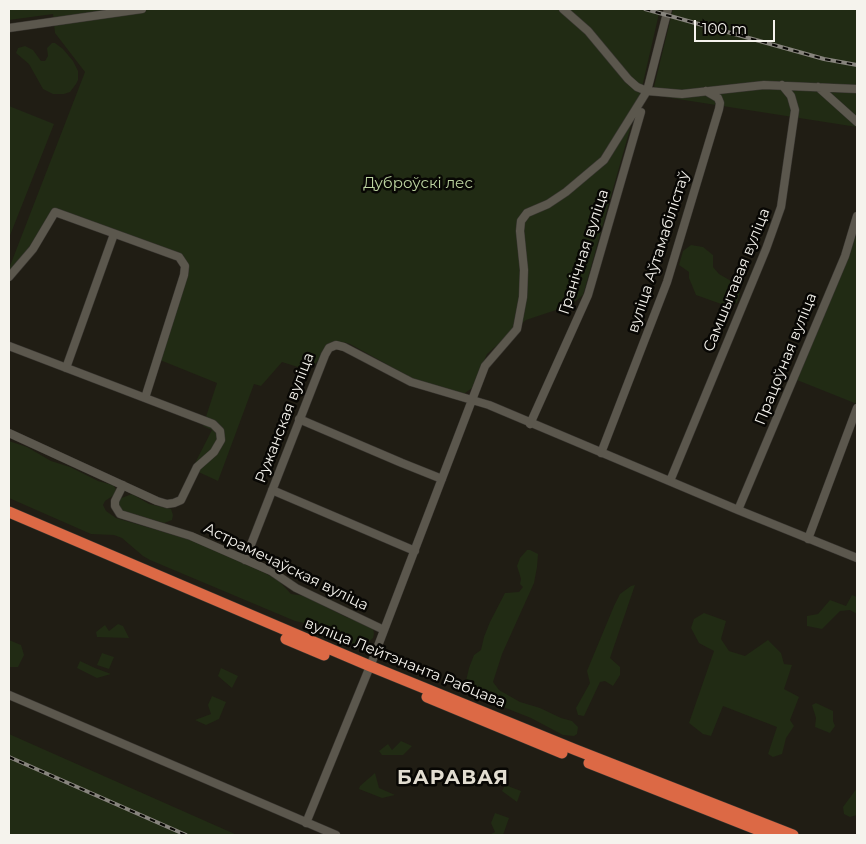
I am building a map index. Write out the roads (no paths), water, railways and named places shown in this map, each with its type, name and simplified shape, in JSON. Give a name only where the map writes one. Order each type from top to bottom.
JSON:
[{"type":"highway","name":"вуліца Лейтэнанта Рабцава","points":[[9,512],[369,670]]},
{"type":"highway","name":"вуліца Лейтэнанта Рабцава","points":[[9,520],[771,835]]},
{"type":"highway","name":"вуліца Лейтэнанта Рабцава","points":[[561,748],[793,835]]},
{"type":"street","points":[[9,28],[142,9]]},
{"type":"street","points":[[563,9],[588,32],[628,79],[637,87],[647,91],[682,94],[764,85],[857,89]]},
{"type":"street","points":[[306,822],[369,670],[486,366],[517,329],[524,270],[520,231],[521,221],[527,213],[548,204],[566,192],[604,160],[647,91],[668,9]]},
{"type":"street","name":"Самшытавая вуліца","points":[[670,481],[766,249],[781,207],[795,110],[791,96],[782,86]]},
{"type":"street","points":[[817,87],[857,122]]},
{"type":"street","name":"вуліца Аўтамабілістаў","points":[[601,453],[667,282],[719,109],[720,103],[718,98],[706,91]]},
{"type":"street","name":"Гранічная вуліца","points":[[530,424],[588,295],[641,112]]},
{"type":"street","points":[[9,277],[33,249],[55,212],[175,256],[183,263],[184,275],[145,398]]},
{"type":"street","name":"Працоўная вуліца","points":[[738,510],[845,256],[857,216]]},
{"type":"street","points":[[66,368],[114,234]]},
{"type":"street","name":"Ружанская вуліца","points":[[246,560],[326,351],[329,348],[336,345],[344,347],[411,382],[472,400]]},
{"type":"street","points":[[9,346],[213,424],[220,431],[222,440],[214,452],[197,467],[186,492],[178,502],[167,504],[9,434]]},
{"type":"street","points":[[472,400],[857,558]]},
{"type":"street","points":[[808,539],[857,408]]},
{"type":"street","points":[[300,419],[442,479]]},
{"type":"street","name":"Астрамечаўская вуліца","points":[[123,485],[114,501],[114,506],[120,514],[191,536],[246,560],[278,575],[296,588],[384,630]]},
{"type":"street","points":[[272,490],[415,551]]},
{"type":"street","points":[[9,695],[336,835]]},
{"type":"railway","points":[[645,9],[824,59],[857,65]]},
{"type":"railway","points":[[9,757],[186,835]]},
{"type":"district","name":"БАРАВАЯ","points":[[453,778]]},
{"type":"park label","name":"Дуброўскі лес","points":[[418,184]]}]
